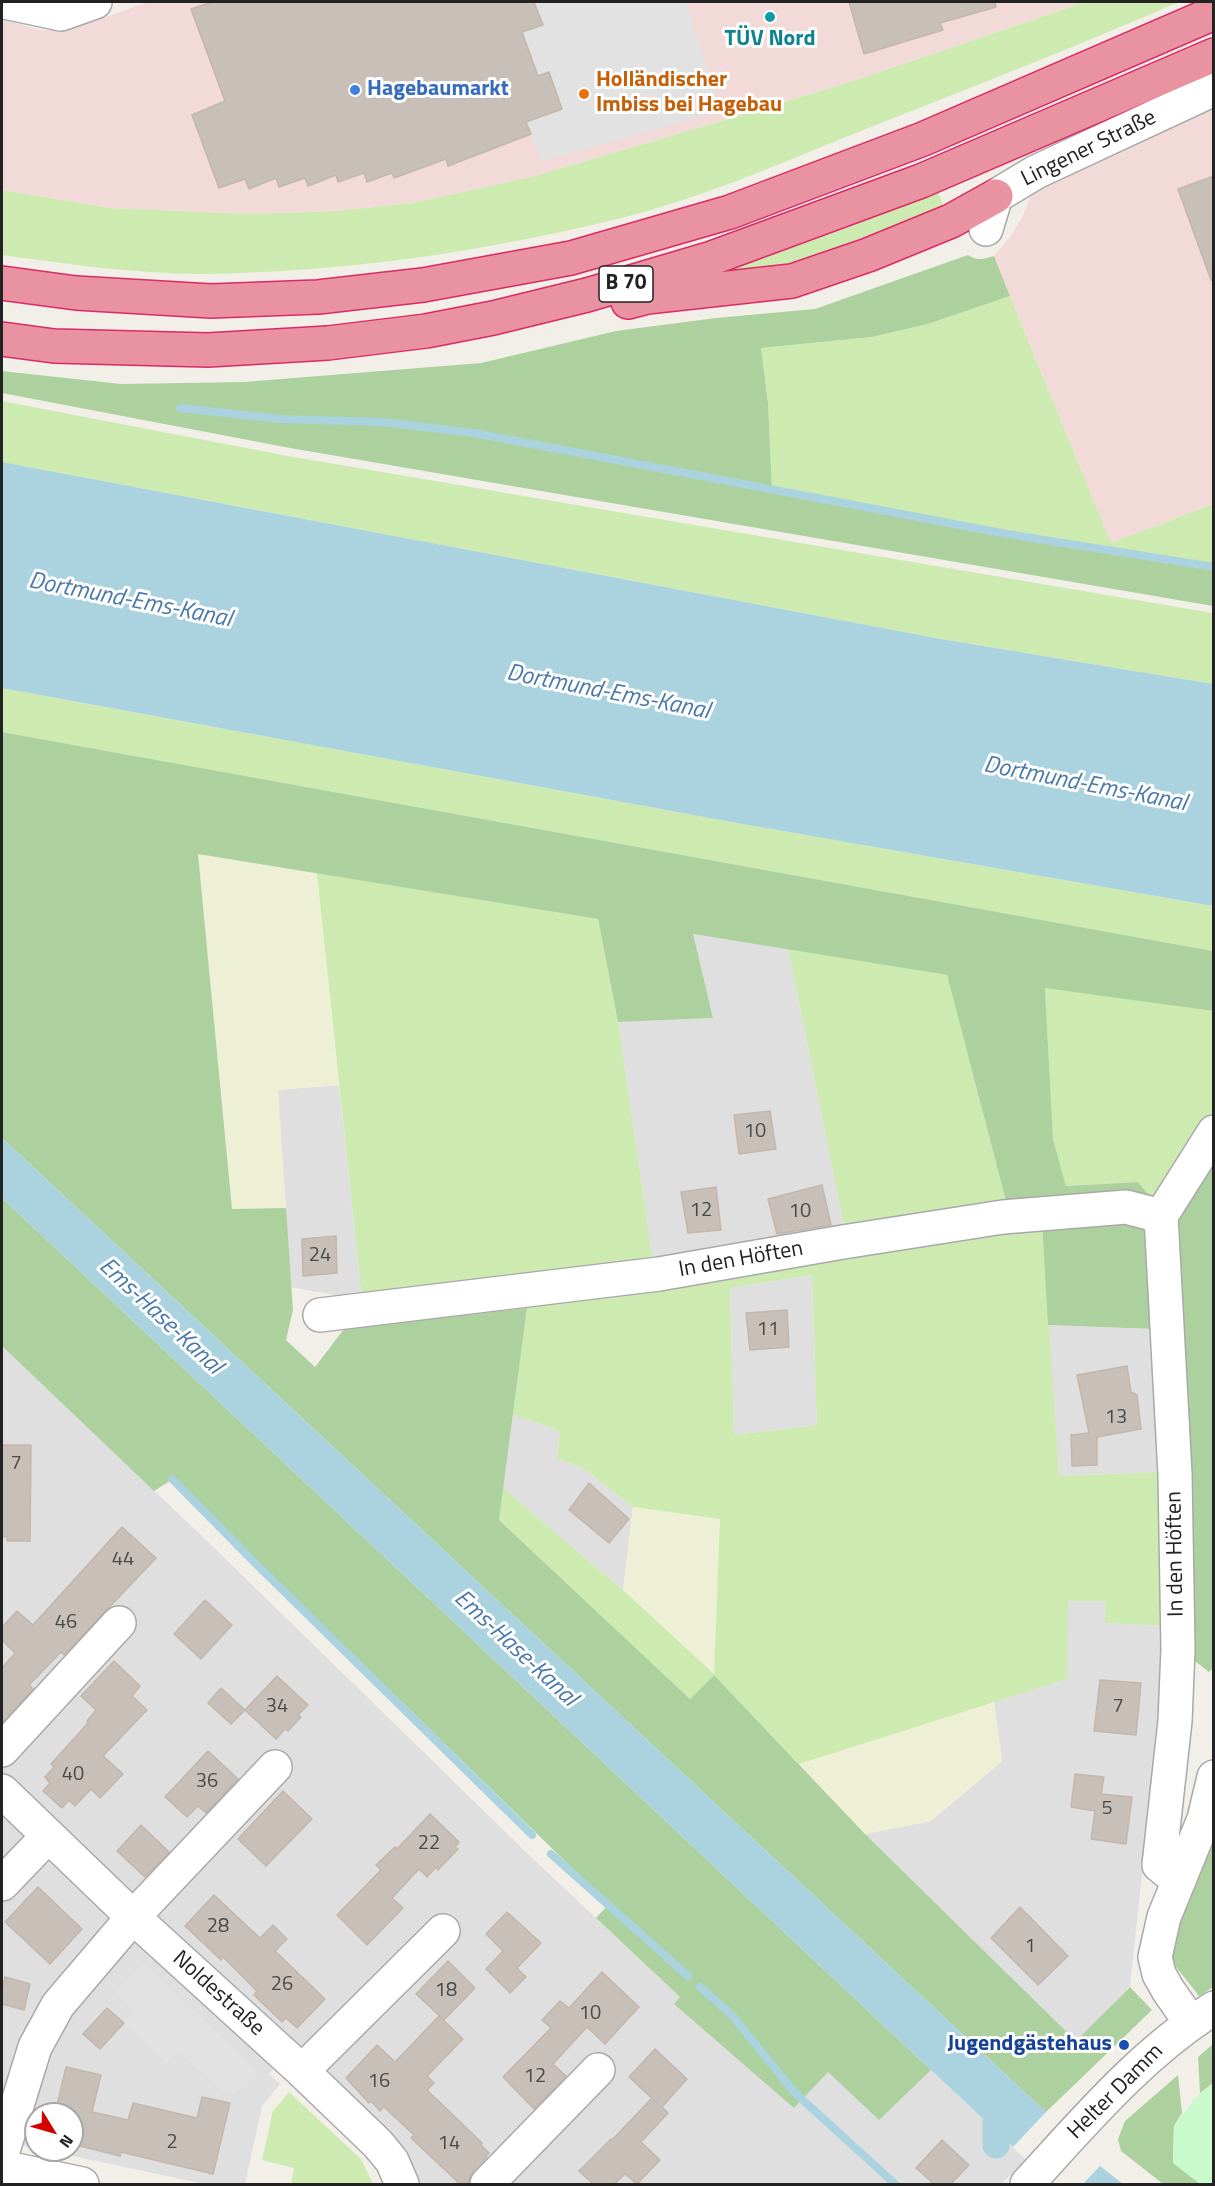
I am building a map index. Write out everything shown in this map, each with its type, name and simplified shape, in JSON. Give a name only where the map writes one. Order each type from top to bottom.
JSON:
[{"type":"highway","name":"B 70","points":[[2,283],[76,293],[211,301],[318,297],[423,285],[571,258],[730,212],[902,147],[1214,13]]},
{"type":"highway","name":"B 70","points":[[2,339],[54,346],[208,350],[328,343],[426,331],[493,318],[587,295],[712,258],[921,181],[1214,55]]},
{"type":"highway","points":[[370,338],[458,342],[647,297],[792,281],[899,243],[951,221],[996,196]]},
{"type":"street","points":[[5,2],[61,14],[95,2]]},
{"type":"street","name":"Lingener Straße","points":[[986,229],[996,196],[1036,172],[1214,89]]},
{"type":"street","points":[[1161,1216],[1214,1132]]},
{"type":"street","name":"In den Höften","points":[[320,1315],[659,1274],[1003,1217],[1126,1207],[1161,1216],[1175,1474],[1178,1649],[1175,1721],[1159,1865],[1179,1881]]},
{"type":"street","points":[[2,1750],[119,1623]]},
{"type":"street","points":[[82,2184],[13,2169],[35,2047],[58,2005],[133,1917],[275,1767]]},
{"type":"street","points":[[1202,2015],[1168,1990],[1159,1974],[1155,1957],[1164,1917],[1204,1819],[1214,1777]]},
{"type":"street","name":"Noldestraße","points":[[2,1791],[133,1917],[302,2071],[378,2144],[392,2161],[402,2184]]},
{"type":"street","points":[[2,1884],[48,1836]]},
{"type":"street","points":[[302,2071],[443,1931]]},
{"type":"street","name":"Helter Damm","points":[[1027,2184],[1138,2067],[1202,2015]]},
{"type":"street","points":[[487,2184],[598,2070]]},
{"type":"shaded area","points":[[148,2],[1085,2],[859,79],[732,118],[535,176],[413,203],[335,211],[249,214],[110,208],[2,190],[2,19],[40,30],[58,30]]},
{"type":"shaded area","points":[[534,2],[686,2],[720,111],[542,161],[526,122],[562,108],[549,72],[538,76],[522,32],[542,25]]},
{"type":"shaded area","points":[[1213,98],[1213,504],[1111,543],[994,256],[1022,218],[1037,179]]},
{"type":"shaded area","points":[[692,934],[788,949],[845,1230],[653,1262],[618,1022],[713,1018]]},
{"type":"shaded area","points":[[339,1085],[362,1300],[290,1287],[277,1090]]},
{"type":"shaded area","points":[[812,1275],[817,1425],[734,1435],[730,1288]]},
{"type":"shaded area","points":[[1048,1325],[1154,1329],[1162,1472],[1059,1476]]},
{"type":"shaded area","points":[[2,1346],[202,1536],[529,1855],[680,1997],[675,2004],[794,2107],[828,2071],[879,2119],[931,2070],[1026,2160],[1001,2184],[414,2184],[293,2048],[269,2074],[280,2084],[262,2106],[245,2184],[204,2184],[84,2158],[84,2102],[24,2102],[24,2146],[2,2141]]},
{"type":"shaded area","points":[[513,1415],[560,1431],[557,1459],[583,1468],[633,1507],[623,1590],[503,1489]]},
{"type":"shaded area","points":[[1067,1601],[1106,1601],[1106,1623],[1164,1626],[1155,1752],[1130,1986],[1077,2042],[865,1834],[931,1821],[1002,1761],[994,1702],[1067,1679]]},
{"type":"shaded area","points":[[143,1962],[258,2071],[236,2093],[222,2092],[179,2052],[167,2064],[124,2023],[134,2011],[113,1992]]},
{"type":"green space","points":[[1085,2],[1179,2],[778,165],[689,198],[629,216],[524,240],[471,249],[311,269],[203,274],[153,272],[2,255],[2,190],[110,208],[249,214],[335,211],[413,203],[535,176],[732,118],[859,79]]},
{"type":"green space","points":[[938,192],[946,212],[796,269],[734,274],[731,267],[779,252]]},
{"type":"green space","points":[[968,255],[981,259],[994,256],[1010,296],[928,324],[872,337],[761,348],[768,403],[772,490],[1007,534],[1213,567],[1213,606],[290,448],[2,393],[2,371],[121,384],[244,382],[481,363],[616,331],[716,318],[815,309]]},
{"type":"green space","points":[[1010,296],[1111,543],[1213,504],[1213,567],[1007,534],[772,491],[768,403],[761,348],[872,337],[928,324]]},
{"type":"green space","points":[[2,401],[288,456],[1213,613],[1213,684],[941,639],[2,462]]},
{"type":"green space","points":[[2,688],[737,823],[1213,906],[1213,951],[2,732]]},
{"type":"green space","points":[[2,732],[1213,951],[1213,1011],[1045,988],[1053,1139],[1066,1186],[1138,1182],[1168,1218],[1213,1152],[1214,1667],[1209,1672],[1187,1655],[1154,1329],[1048,1325],[1041,1204],[1007,1205],[947,975],[693,934],[713,1018],[618,1022],[598,919],[198,854],[232,1209],[286,1208],[293,1310],[286,1340],[315,1367],[344,1329],[527,1308],[499,1520],[690,1699],[714,1675],[865,1834],[1076,2041],[1130,1987],[1152,2010],[1046,2112],[2,1138]]},
{"type":"green space","points":[[198,853],[317,873],[339,1085],[278,1090],[286,1208],[232,1209]]},
{"type":"green space","points":[[317,873],[598,919],[618,1022],[653,1262],[362,1300]]},
{"type":"green space","points":[[788,949],[947,975],[1007,1205],[845,1230]]},
{"type":"green space","points":[[1045,987],[1213,1011],[1213,1111],[1156,1204],[1138,1182],[1066,1186],[1053,1139]]},
{"type":"green space","points":[[2,1198],[931,2070],[879,2120],[828,2072],[794,2108],[674,2004],[680,1997],[596,1918],[609,1904],[173,1479],[154,1491],[2,1346]]},
{"type":"green space","points":[[1042,1223],[1059,1476],[1162,1472],[1164,1626],[1105,1623],[1106,1601],[1068,1601],[1067,1679],[799,1764],[714,1675],[690,1699],[499,1520],[503,1488],[623,1590],[714,1674],[720,1519],[633,1507],[583,1468],[557,1459],[560,1431],[513,1415],[527,1308],[344,1329]],"holes":[[[812,1275],[817,1425],[734,1435],[730,1288]]]},
{"type":"green space","points":[[633,1507],[720,1519],[714,1675],[623,1590]]},
{"type":"green space","points":[[994,1702],[1002,1761],[931,1821],[865,1834],[799,1764]]},
{"type":"green space","points":[[1213,1820],[1213,1987],[1199,1996],[1173,1963],[1167,1948]]},
{"type":"green space","points":[[1213,2044],[1213,2083],[1200,2093],[1198,2057]]},
{"type":"green space","points":[[1178,2075],[1182,2113],[1174,2126],[1173,2162],[1200,2184],[1163,2184],[1121,2151],[1118,2139],[1125,2121]]},
{"type":"green space","points":[[1213,2083],[1213,2184],[1200,2184],[1173,2163],[1174,2126],[1195,2098]]},
{"type":"green space","points":[[289,2092],[361,2159],[373,2184],[291,2184],[294,2168],[262,2160],[273,2111]]},
{"type":"water","name":"Dortmund-Ems-Kanal","points":[[2,462],[941,639],[1213,684],[1213,906],[737,823],[2,688]]},
{"type":"water","points":[[2,1138],[1046,2112],[1013,2147],[2,1198]]},
{"type":"water","points":[[1100,2166],[1123,2184],[1083,2184]]},
{"type":"building","name":"Hagebaumarkt","points":[[212,2],[534,2],[543,25],[522,32],[538,76],[549,72],[562,109],[526,122],[531,134],[448,166],[446,159],[394,178],[392,173],[367,182],[364,173],[338,182],[336,175],[308,186],[305,178],[279,187],[276,178],[249,189],[245,179],[219,188],[192,115],[225,101],[191,9]]},
{"type":"building","points":[[849,2],[995,2],[996,7],[940,23],[943,30],[864,54]]},
{"type":"building","points":[[1214,176],[1214,280],[1211,280],[1178,189]]},
{"type":"building","points":[[770,1111],[776,1149],[739,1154],[734,1115]]},
{"type":"building","points":[[822,1185],[831,1225],[777,1234],[768,1199]]},
{"type":"building","points":[[716,1187],[721,1230],[688,1233],[681,1192]]},
{"type":"building","points":[[336,1236],[337,1273],[303,1276],[302,1239]]},
{"type":"building","points":[[787,1310],[789,1347],[750,1350],[746,1313]]},
{"type":"building","points":[[1127,1366],[1131,1392],[1137,1395],[1141,1429],[1097,1437],[1097,1465],[1072,1466],[1071,1435],[1089,1433],[1077,1375]]},
{"type":"building","points":[[2,1445],[31,1445],[30,1541],[7,1541],[7,1536],[2,1537]]},
{"type":"building","points":[[589,1483],[629,1519],[609,1543],[569,1510]]},
{"type":"building","points":[[122,1527],[156,1558],[64,1655],[61,1652],[29,1685],[33,1689],[2,1723],[2,1668],[15,1653],[2,1640],[2,1627],[17,1611],[33,1625]]},
{"type":"building","points":[[205,1600],[232,1625],[201,1659],[174,1634]]},
{"type":"building","points":[[114,1661],[140,1686],[132,1696],[147,1710],[103,1756],[123,1774],[100,1798],[91,1789],[75,1806],[69,1800],[62,1808],[43,1791],[50,1783],[45,1777],[54,1767],[51,1764],[88,1723],[87,1721],[96,1710],[81,1696]]},
{"type":"building","points":[[277,1676],[308,1705],[298,1715],[301,1717],[288,1731],[285,1729],[276,1739],[245,1710]]},
{"type":"building","points":[[1100,1680],[1141,1683],[1136,1735],[1094,1731]]},
{"type":"building","points":[[221,1688],[245,1710],[231,1724],[208,1703]]},
{"type":"building","points":[[208,1751],[238,1779],[206,1813],[198,1806],[187,1817],[165,1797]]},
{"type":"building","points":[[1075,1774],[1104,1777],[1101,1794],[1132,1797],[1126,1844],[1091,1839],[1095,1811],[1071,1807]]},
{"type":"building","points":[[283,1791],[312,1819],[266,1866],[238,1839]]},
{"type":"building","points":[[430,1814],[459,1842],[455,1847],[458,1849],[438,1870],[436,1867],[427,1877],[419,1869],[392,1898],[403,1908],[367,1945],[337,1915],[381,1870],[376,1865],[395,1847],[397,1849]]},
{"type":"building","points":[[141,1825],[169,1852],[145,1877],[117,1851]]},
{"type":"building","points":[[38,1887],[82,1929],[50,1964],[5,1922]]},
{"type":"building","points":[[214,1895],[260,1938],[273,1925],[287,1939],[275,1951],[325,1999],[297,2028],[286,2018],[282,2022],[254,1995],[257,1991],[223,1957],[221,1960],[185,1926]]},
{"type":"building","points":[[1020,1907],[1068,1956],[1038,1985],[991,1938]]},
{"type":"building","points":[[507,1912],[541,1943],[517,1968],[526,1977],[510,1993],[486,1969],[503,1951],[486,1934]]},
{"type":"building","points":[[448,1961],[475,1988],[444,2020],[416,1994]]},
{"type":"building","points":[[602,1972],[639,2007],[605,2044],[587,2027],[553,2064],[566,2076],[534,2109],[503,2077],[551,2028],[542,2020],[560,2001],[569,2008]]},
{"type":"building","points":[[5,1977],[30,1984],[24,2010],[2,2004]]},
{"type":"building","points":[[107,2008],[124,2023],[100,2049],[83,2034]]},
{"type":"building","points":[[439,2016],[463,2039],[427,2076],[434,2083],[427,2090],[482,2143],[481,2145],[489,2153],[473,2171],[469,2184],[460,2184],[411,2138],[414,2135],[384,2107],[380,2111],[371,2101],[369,2103],[346,2078],[377,2045],[395,2062]]},
{"type":"building","points":[[655,2049],[687,2079],[662,2107],[668,2113],[641,2142],[660,2160],[637,2184],[625,2174],[614,2184],[593,2184],[579,2171],[652,2098],[629,2077]]},
{"type":"building","points":[[66,2067],[101,2075],[92,2112],[128,2120],[133,2103],[197,2118],[202,2097],[230,2103],[213,2174],[121,2152],[120,2156],[84,2147],[84,2102],[58,2102]]},
{"type":"building","points":[[942,2140],[969,2165],[951,2184],[934,2184],[916,2168]]},
{"type":"waterway","points":[[180,408],[281,419],[382,422],[474,433],[1007,534],[1214,567]]},
{"type":"waterway","points":[[172,1479],[532,1835]]},
{"type":"waterway","points":[[551,1854],[688,1976]]},
{"type":"waterway","points":[[700,1987],[731,2014],[794,2092],[895,2184]]},
{"type":"waterway","name":"Ems-Hase-Kanal","points":[[991,2096],[996,2102],[996,2145]]},
{"type":"place","name":"TÜV Nord","points":[[770,17]]},
{"type":"place","name":"Hagebaumarkt","points":[[355,90]]},
{"type":"place","name":"Holländischer Imbiss bei Hagebau","points":[[584,94]]},
{"type":"place","name":"Jugendgästehaus","points":[[1124,2045]]}]
